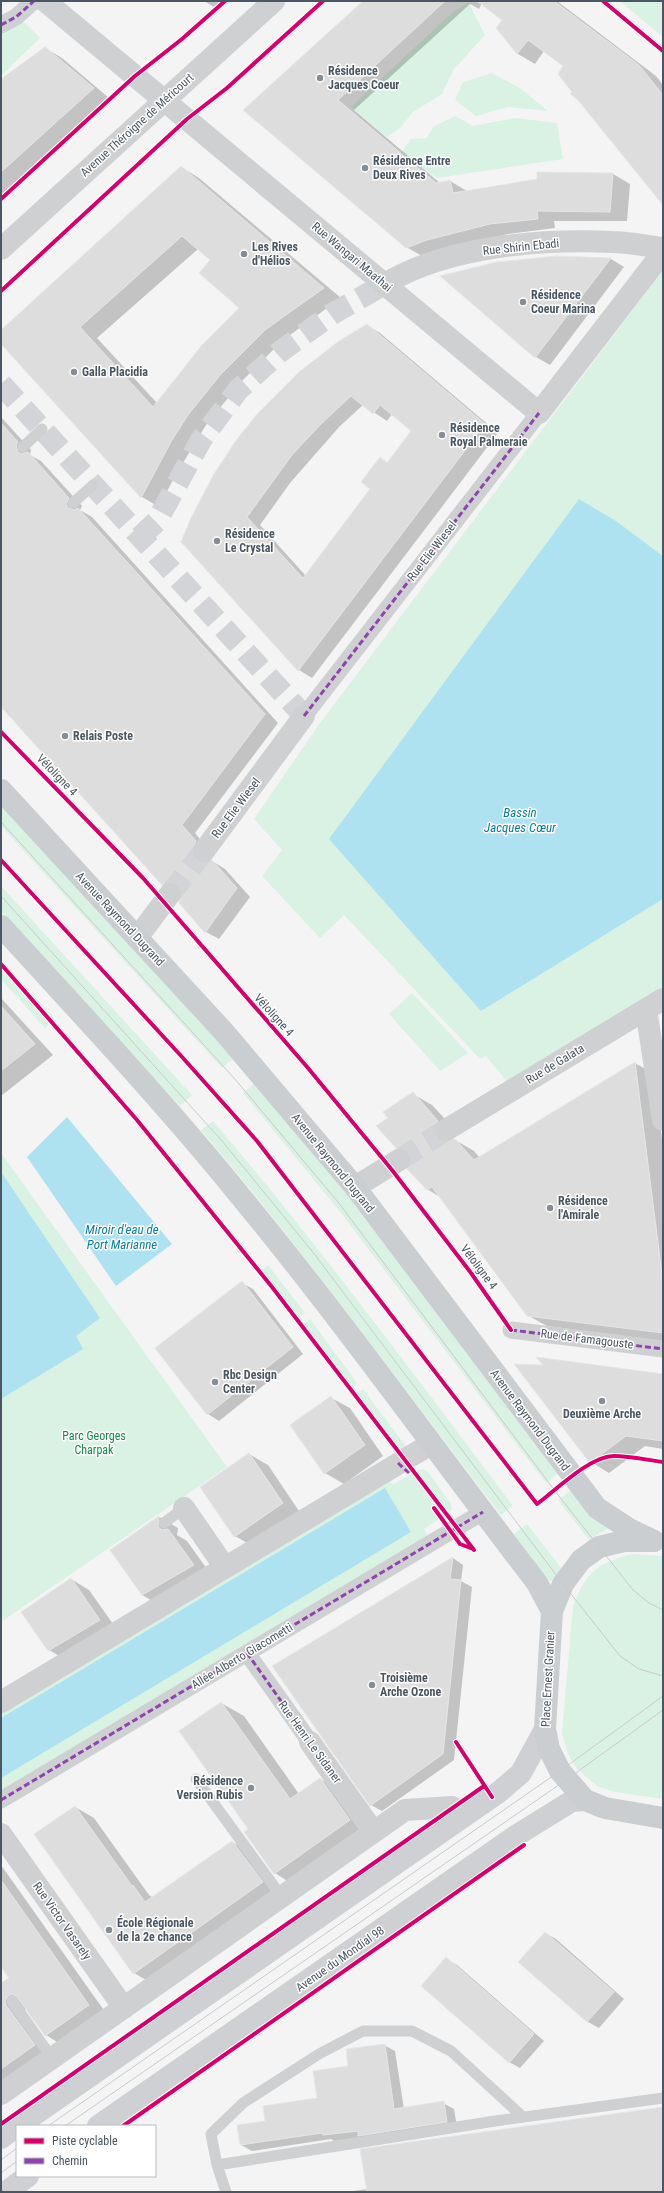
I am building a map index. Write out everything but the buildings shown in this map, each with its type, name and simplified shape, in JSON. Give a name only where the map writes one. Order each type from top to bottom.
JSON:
[{"type":"main road","name":"Avenue Raymond Dugrand","points":[[1,790],[229,1037],[355,1187],[597,1508],[629,1530],[658,1541]]},
{"type":"main road","points":[[1,926],[155,1096],[240,1196],[310,1283],[536,1583],[552,1611]]},
{"type":"main road","name":"Place Ernest Granier","points":[[658,1541],[624,1541],[599,1547],[581,1560],[564,1584],[552,1611],[545,1729],[549,1749],[560,1771],[585,1800],[606,1808],[663,1818]]},
{"type":"main road","points":[[18,2125],[499,1792],[521,1773],[545,1729]]},
{"type":"main road","name":"Avenue du Mondial 98","points":[[99,2125],[517,1836],[572,1801],[585,1800]]},
{"type":"main road","points":[[1,2138],[16,2127]]},
{"type":"main road","points":[[6,2192],[27,2177]]},
{"type":"street","points":[[1,25],[16,17],[34,1]]},
{"type":"street","name":"Rue Wangari Maathai","points":[[45,1],[539,413]]},
{"type":"street","name":"Avenue Théroigne de Méricourt","points":[[1,249],[274,1]]},
{"type":"street","name":"Rue Shirin Ebadi","points":[[385,284],[406,271],[493,247],[548,242],[613,242],[663,248]]},
{"type":"street","name":"Rue Elie Wiesel","points":[[204,851],[304,716],[663,252]]},
{"type":"street","points":[[137,938],[170,894]]},
{"type":"street","points":[[654,1004],[663,1120]]},
{"type":"street","name":"Rue de Galata","points":[[446,1130],[654,1004]]},
{"type":"street","points":[[355,1187],[399,1160]]},
{"type":"street","name":"Rue de Famagouste","points":[[512,1330],[663,1349]]},
{"type":"street","points":[[1,1702],[224,1566],[431,1444]]},
{"type":"street","points":[[184,1508],[224,1566]]},
{"type":"street","name":"Allée Alberto Giacometti","points":[[1,1800],[483,1512]]},
{"type":"street","name":"Rue Henri Le Sidaner","points":[[247,1653],[373,1831]]},
{"type":"street","points":[[1,2094],[282,1897],[373,1831],[405,1810],[452,1807],[463,1816]]},
{"type":"street","name":"Rue Victor Vasarely","points":[[1,1834],[124,2008]]},
{"type":"lane","points":[[23,447],[42,429]]},
{"type":"lane","points":[[73,503],[93,485]]},
{"type":"lane","points":[[164,1523],[184,1508]]},
{"type":"lane","points":[[196,1779],[282,1897]]},
{"type":"lane","points":[[12,2001],[52,2058]]},
{"type":"lane","points":[[226,2192],[217,2165],[211,2134],[243,2104],[319,2054],[363,2031],[412,2031],[451,2051],[523,2117]]},
{"type":"lane","points":[[217,2165],[523,2117],[663,2098]]},
{"type":"green space","points":[[620,1],[663,1],[663,37],[658,33]]},
{"type":"green space","points":[[469,3],[485,35],[454,69],[442,94],[413,112],[400,128],[387,137],[351,107],[454,11]]},
{"type":"green space","points":[[22,20],[40,38],[1,76],[1,34]]},
{"type":"green space","points":[[492,73],[520,88],[548,111],[508,107],[476,116],[455,100],[463,82]]},
{"type":"green space","points":[[455,116],[473,126],[515,118],[557,123],[563,159],[437,178],[401,153],[411,139],[427,138],[433,127]]},
{"type":"green space","points":[[663,270],[663,556],[616,521],[580,500],[481,1011],[663,899],[663,990],[509,1084],[486,1056],[480,1059],[344,915],[320,938],[262,876],[282,850],[254,819],[320,723]]},
{"type":"green space","points":[[1,803],[234,1058],[222,1068],[1,826]]},
{"type":"green space","points":[[1,886],[192,1095],[180,1106],[1,911]]},
{"type":"green space","points":[[7,966],[55,1019],[45,1028],[1,979],[1,972]]},
{"type":"green space","points":[[412,993],[468,1053],[440,1071],[389,1014]]},
{"type":"green space","points":[[256,1082],[356,1203],[558,1473],[546,1483],[341,1213],[243,1093]]},
{"type":"green space","points":[[213,1121],[329,1263],[513,1506],[501,1515],[316,1272],[201,1130]]},
{"type":"green space","name":"Parc Georges Charpak","points":[[1,1153],[227,1467],[1,1622]]},
{"type":"green space","points":[[268,1265],[305,1313],[295,1320],[259,1273]]},
{"type":"green space","points":[[310,1319],[357,1383],[347,1389],[301,1327]]},
{"type":"green space","points":[[363,1389],[407,1448],[397,1456],[353,1396]]},
{"type":"green space","points":[[423,1469],[428,1472],[451,1504],[452,1510],[424,1529],[429,1538],[1,1792],[1,1707],[387,1477],[393,1485],[415,1471]]},
{"type":"green space","points":[[572,1489],[610,1527],[589,1540],[558,1500]]},
{"type":"green space","points":[[527,1524],[562,1569],[551,1581],[547,1580],[514,1534]]},
{"type":"green space","points":[[631,1554],[663,1556],[663,1799],[615,1792],[597,1786],[577,1769],[568,1754],[562,1733],[573,1606],[582,1585],[594,1571],[610,1561]]},
{"type":"water","name":"Bassin Jacques Cœur","points":[[579,499],[616,521],[663,556],[663,899],[481,1011],[329,839]]},
{"type":"water","name":"Miroir d'eau de Port Marianne","points":[[67,1117],[172,1244],[116,1286],[27,1157]]},
{"type":"water","points":[[1,1172],[100,1318],[76,1336],[83,1349],[1,1399]]},
{"type":"water","points":[[385,1488],[411,1532],[1,1778],[1,1718]]},
{"type":"tunnel","points":[[140,537],[157,521],[201,440],[238,390],[281,351],[332,314],[385,284]]},
{"type":"tunnel","points":[[1,384],[304,716]]},
{"type":"tunnel","points":[[170,894],[204,851]]},
{"type":"tunnel","points":[[399,1160],[446,1130]]},
{"type":"tram line","points":[[1,822],[234,1078],[338,1202],[555,1491],[633,1590],[649,1603],[663,1610]]},
{"type":"tram line","points":[[1,896],[222,1141],[312,1251],[563,1584],[620,1656],[639,1669],[663,1676]]},
{"type":"tram line","points":[[49,2125],[560,1771],[663,1696]]},
{"type":"tram line","points":[[66,2125],[566,1780],[663,1710]]},
{"type":"tram line","points":[[1,2160],[16,2149]]},
{"type":"tram line","points":[[1,2173],[16,2162]]},
{"type":"marked path","points":[[1,25],[16,17],[34,1]]},
{"type":"marked path","points":[[304,716],[539,413]]},
{"type":"marked path","points":[[511,1330],[663,1349]]},
{"type":"marked path","points":[[398,1463],[409,1473]]},
{"type":"marked path","points":[[1,1800],[483,1512]]},
{"type":"marked path","points":[[247,1653],[310,1742]]},
{"type":"cycle path","points":[[1,199],[135,76],[182,39],[225,1]]},
{"type":"cycle path","points":[[1,291],[187,119],[227,88],[323,1]]},
{"type":"cycle path","points":[[603,1],[663,51]]},
{"type":"cycle path","name":"Véloligne 4","points":[[1,732],[143,878],[308,1068],[392,1170],[471,1273],[511,1330]]},
{"type":"cycle path","points":[[1,860],[257,1141],[537,1504],[584,1467],[605,1457],[632,1457],[663,1462]]},
{"type":"cycle path","points":[[1,964],[137,1120],[272,1287],[474,1550]]},
{"type":"cycle path","points":[[434,1508],[460,1544],[473,1549]]},
{"type":"cycle path","points":[[456,1742],[492,1797]]},
{"type":"cycle path","points":[[1,2124],[484,1786]]},
{"type":"cycle path","points":[[124,2125],[524,1845]]},
{"type":"place","name":"Résidence Jacques Coeur","points":[[320,78]]},
{"type":"place","name":"Résidence Entre Deux Rives","points":[[365,168]]},
{"type":"place","name":"Les Rives d'Hélios","points":[[244,254]]},
{"type":"place","name":"Résidence Coeur Marina","points":[[523,302]]},
{"type":"place","name":"Galla Placidia","points":[[74,372]]},
{"type":"place","name":"Résidence Royal Palmeraie","points":[[442,435]]},
{"type":"place","name":"Résidence Le Crystal","points":[[217,541]]},
{"type":"place","name":"Relais Poste","points":[[65,736]]},
{"type":"place","name":"Résidence l'Amirale","points":[[550,1208]]},
{"type":"place","name":"Rbc Design Center","points":[[215,1382]]},
{"type":"place","name":"Deuxième Arche","points":[[602,1401]]},
{"type":"place","name":"Troisième Arche Ozone","points":[[372,1685]]},
{"type":"place","name":"Résidence Version Rubis","points":[[251,1788]]},
{"type":"place","name":"École Régionale de la 2e chance","points":[[109,1930]]}]
